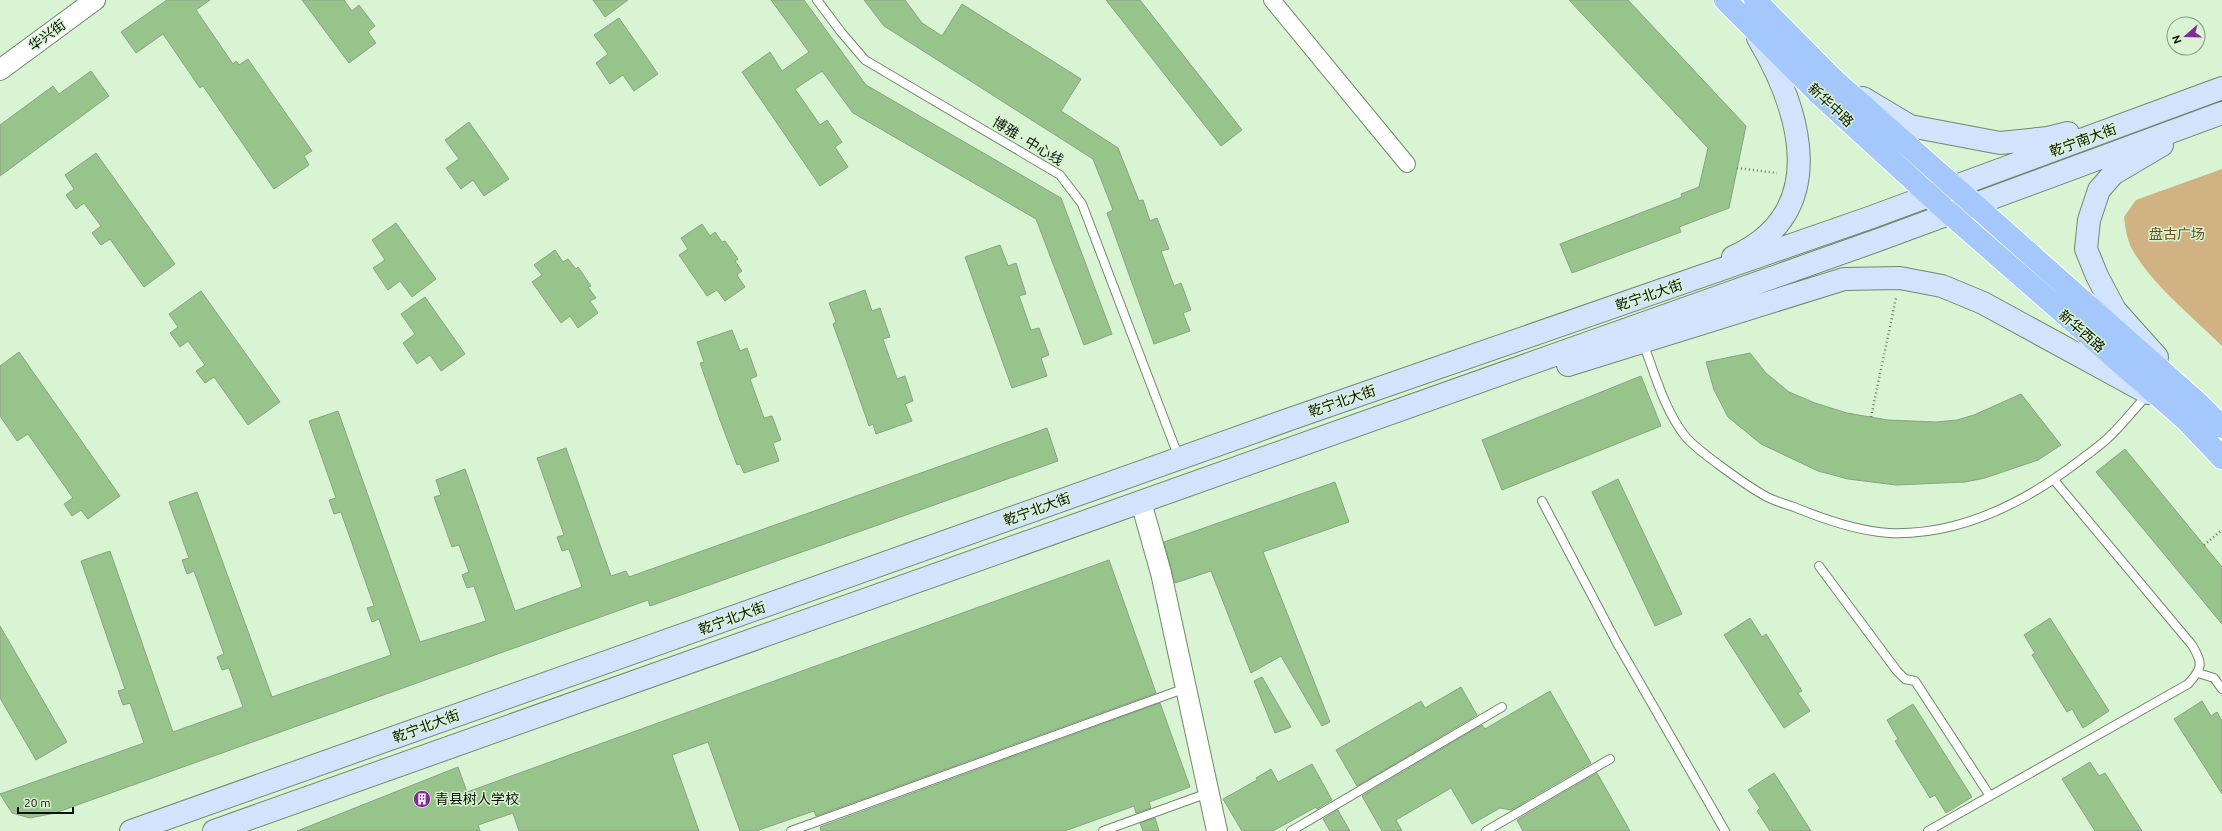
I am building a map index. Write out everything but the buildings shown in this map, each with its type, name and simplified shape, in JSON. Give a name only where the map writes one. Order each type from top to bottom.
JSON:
[{"type":"main road","name":"新华中路","points":[[1725,0],[1819,94],[1952,200]]},
{"type":"main road","name":"新华中路","points":[[1755,0],[1952,200]]},
{"type":"main road","points":[[1646,296],[1742,253],[1775,228],[1794,197],[1800,160],[1798,136],[1774,65],[1750,25]]},
{"type":"main road","points":[[1833,79],[1910,126],[2000,143],[2048,138],[2146,116]]},
{"type":"main road","name":"乾宁南大街","points":[[1952,200],[2146,116],[2222,88]]},
{"type":"main road","name":"乾宁南大街","points":[[1952,200],[2222,113]]},
{"type":"main road","points":[[2194,123],[2146,156],[2113,174],[2099,190],[2089,220],[2086,249],[2097,276],[2115,310],[2200,405]]},
{"type":"main road","name":"乾宁北大街","points":[[131,831],[1179,459],[1646,296],[1952,200]]},
{"type":"main road","name":"乾宁北大街","points":[[214,831],[1478,382],[1952,200]]},
{"type":"main road","name":"新华西路","points":[[1952,200],[2156,398],[2186,420],[2222,458]]},
{"type":"main road","name":"新华西路","points":[[1952,200],[2200,405],[2222,427]]},
{"type":"main road","points":[[1478,382],[1518,381],[1844,279],[1900,278],[1942,286],[1983,303],[2156,398]]},
{"type":"street","name":"华兴街","points":[[0,70],[95,0]]},
{"type":"street","points":[[1272,0],[1407,164]]},
{"type":"street","points":[[1141,502],[1161,573],[1217,831]]},
{"type":"lane","name":"博雅 · 中心线","points":[[817,0],[841,32],[865,60],[1060,175],[1071,187],[1082,204],[1179,459]]},
{"type":"lane","points":[[1643,342],[1667,405],[1686,437],[1714,461],[1766,496],[1808,513],[1859,529],[1889,533],[1917,532],[1949,528],[1981,518],[2023,500],[2054,480],[2156,398]]},
{"type":"lane","points":[[1928,831],[2188,684],[2198,673],[2201,663],[2192,645],[2054,480]]},
{"type":"lane","points":[[1542,501],[1617,642],[1725,831]]},
{"type":"lane","points":[[1819,566],[1897,671],[1905,679],[1915,681],[1990,796]]},
{"type":"lane","points":[[2198,673],[2214,678],[2222,688]]},
{"type":"lane","points":[[791,831],[1186,688]]},
{"type":"lane","points":[[1291,831],[1502,707]]},
{"type":"lane","points":[[1486,831],[1610,759]]},
{"type":"lane","points":[[1103,831],[1209,793]]},
{"type":"path","points":[[1737,168],[1798,176]]},
{"type":"path","points":[[1871,417],[1900,278]]},
{"type":"path","points":[[2204,545],[2222,530]]},
{"type":"green space","name":"盘古广场","points":[[2222,169],[2222,346],[2162,288],[2140,262],[2129,241],[2124,217],[2136,200]]},
{"type":"place","name":"青县树人学校","points":[[422,799]]}]
